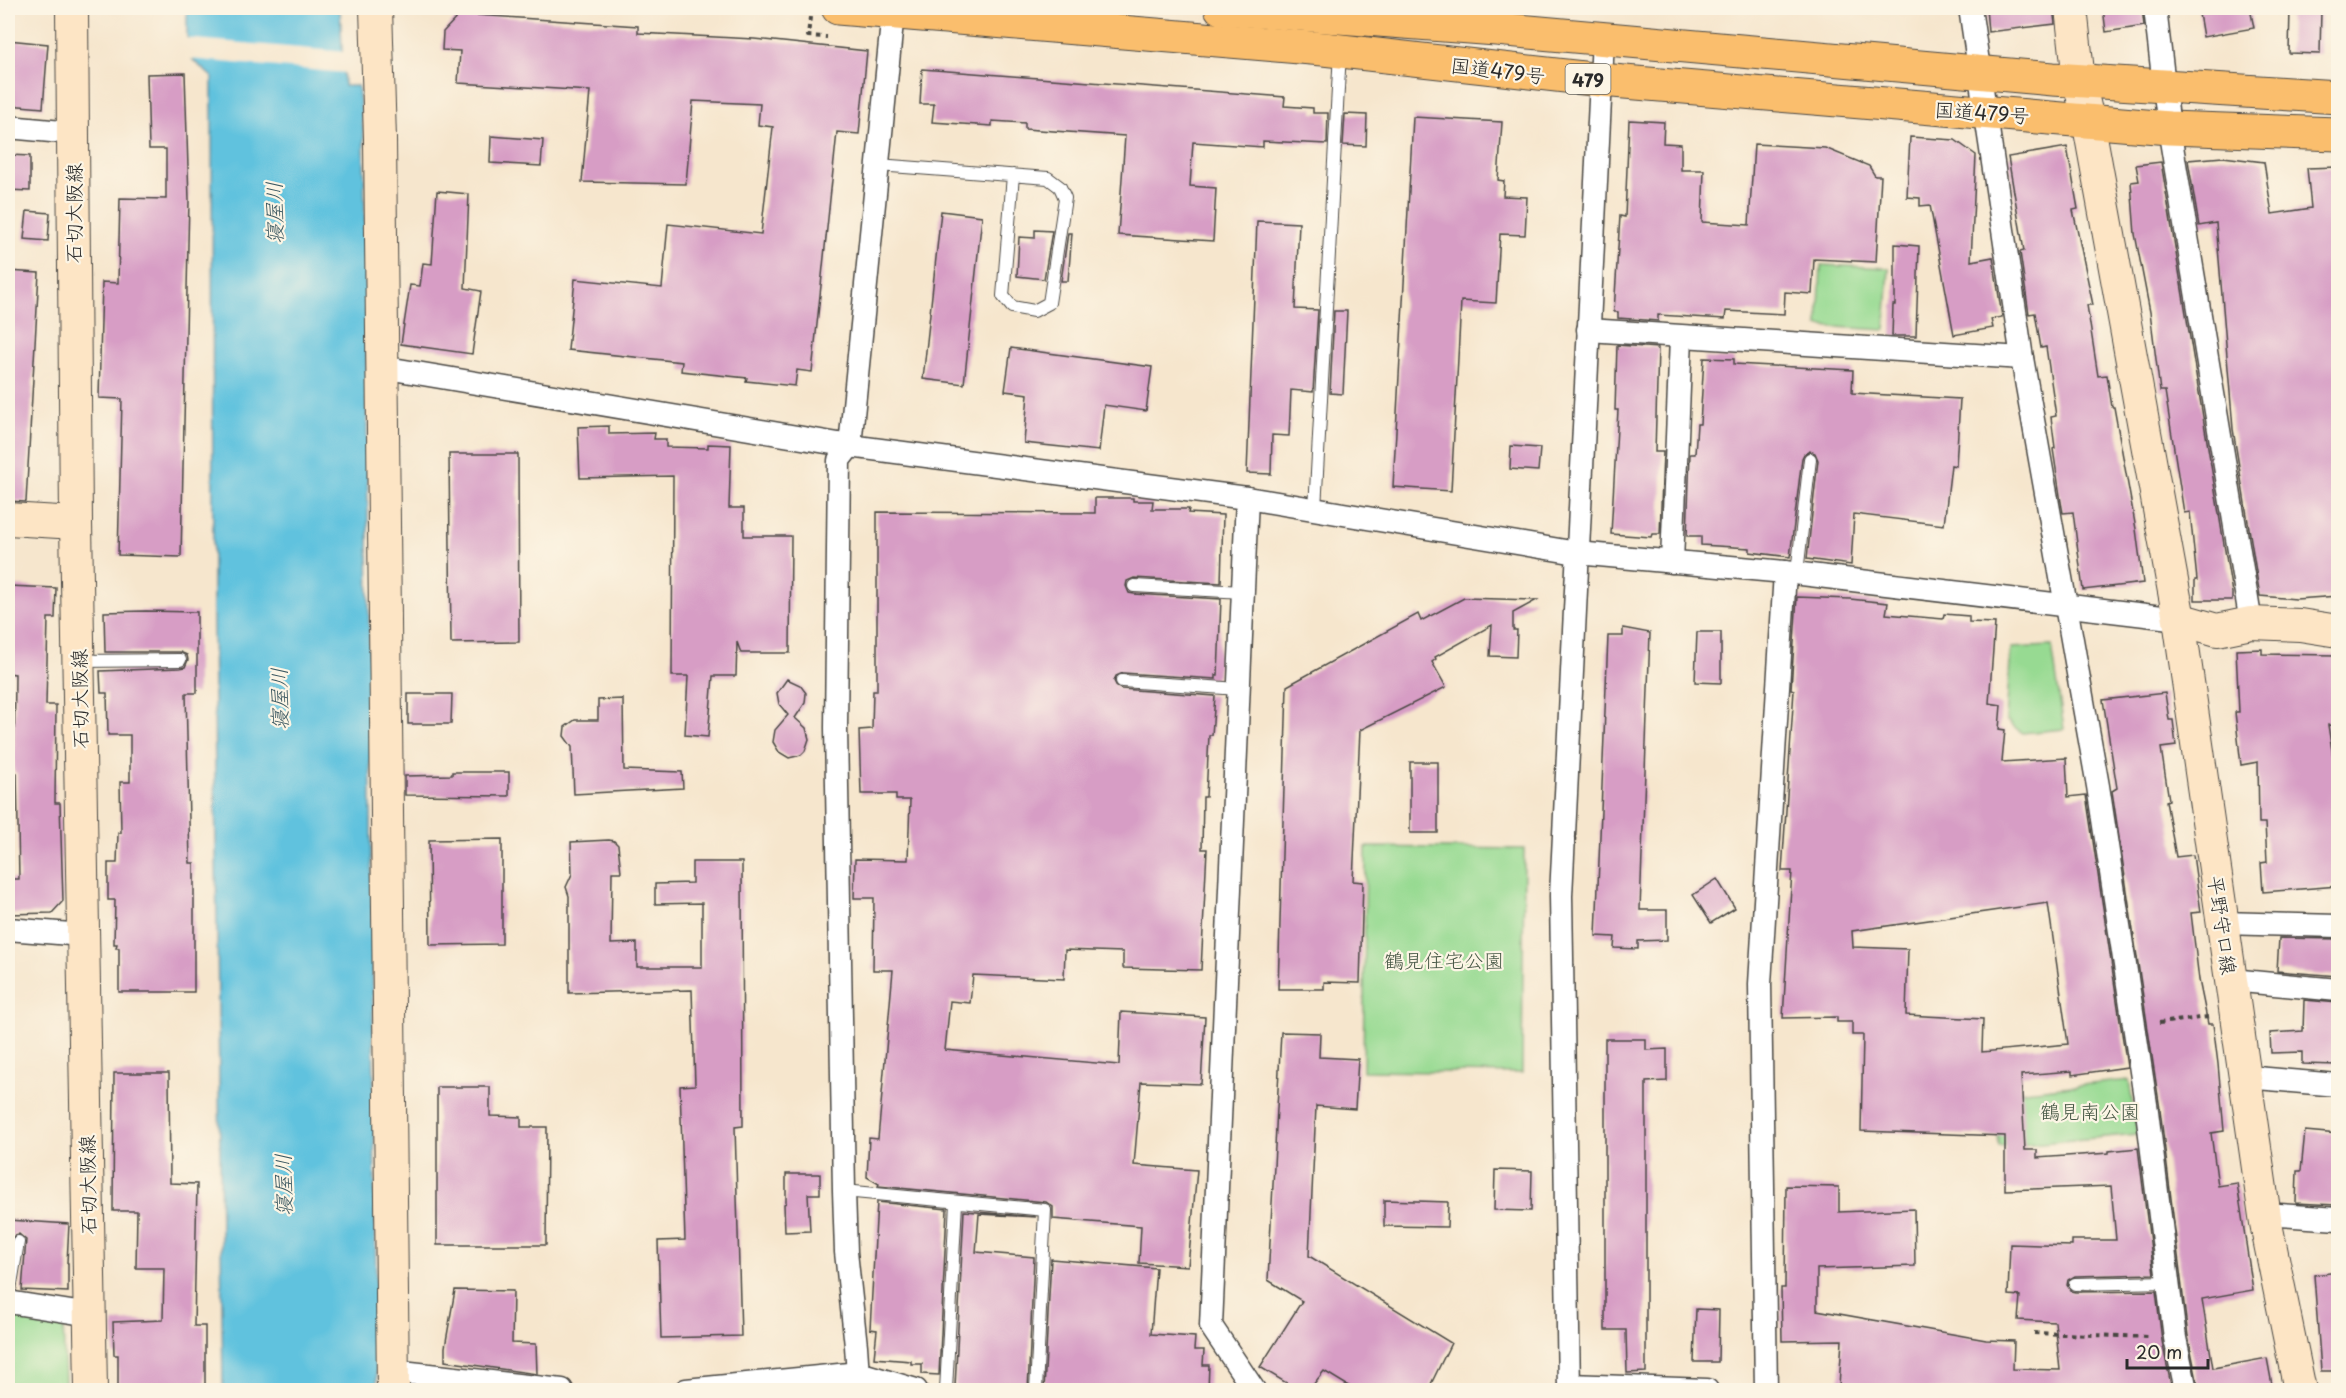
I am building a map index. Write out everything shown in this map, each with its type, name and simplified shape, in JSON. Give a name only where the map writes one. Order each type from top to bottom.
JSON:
[{"type":"highway","name":"国道479号","points":[[838,8],[1340,51],[1601,80],[2169,128],[2338,134]]},
{"type":"highway","name":"国道479号","points":[[1221,8],[1497,18],[1603,39],[2079,81],[2338,97]]},
{"type":"main road","name":"石切大阪線","points":[[72,8],[76,523],[91,1390]]},
{"type":"main road","points":[[376,8],[380,139],[393,1381]]},
{"type":"main road","name":"平野守口線","points":[[2071,8],[2079,81],[2179,619],[2264,1214],[2300,1390]]},
{"type":"main road","points":[[8,519],[76,523]]},
{"type":"main road","points":[[2179,619],[2217,630],[2251,622],[2300,625],[2338,631]]},
{"type":"street","points":[[1970,8],[2022,358],[2098,786],[2147,1111],[2175,1338],[2186,1390]]},
{"type":"street","points":[[2156,8],[2169,128],[2251,622]]},
{"type":"street","points":[[859,1382],[846,1252],[844,1191],[836,728],[840,460],[850,446],[892,12]]},
{"type":"street","points":[[1603,39],[1561,896],[1569,1388],[1707,1390]]},
{"type":"street","points":[[8,127],[73,133]]},
{"type":"street","points":[[1588,330],[2022,358]]},
{"type":"street","points":[[1672,562],[1682,337]]},
{"type":"street","points":[[381,367],[850,446],[1247,498],[1577,553],[1791,572],[2179,619]]},
{"type":"street","points":[[1247,498],[1211,1326],[1254,1390]]},
{"type":"street","points":[[1766,1390],[1760,984],[1791,572]]},
{"type":"street","points":[[2222,923],[2338,926]]},
{"type":"street","points":[[8,929],[83,935]]},
{"type":"street","points":[[2231,980],[2338,990]]},
{"type":"street","points":[[2245,1077],[2338,1085]]},
{"type":"street","points":[[2264,1214],[2338,1219]]},
{"type":"street","points":[[8,1302],[90,1315]]},
{"type":"street","points":[[393,1381],[562,1390]]},
{"type":"street","points":[[686,1390],[859,1382],[916,1390]]},
{"type":"lane","points":[[1315,509],[1340,51]]},
{"type":"lane","points":[[878,165],[1013,175],[1048,178],[1060,187],[1065,198],[1049,303],[1035,311],[1012,308],[1004,296],[1005,258],[1013,175]]},
{"type":"lane","points":[[1791,572],[1810,459]]},
{"type":"lane","points":[[1134,586],[1243,592]]},
{"type":"lane","points":[[78,661],[180,660]]},
{"type":"lane","points":[[1122,681],[1239,689]]},
{"type":"lane","points":[[844,1191],[1046,1210],[1036,1390]]},
{"type":"lane","points":[[946,1390],[956,1203]]},
{"type":"lane","points":[[8,1302],[18,1242]]},
{"type":"lane","points":[[2075,1284],[2168,1282]]},
{"type":"path","points":[[2134,1026],[2235,1013]]},
{"type":"path","points":[[2034,1333],[2175,1338]]},
{"type":"green space","points":[[1821,265],[1889,268],[1885,330],[1818,326]]},
{"type":"green space","points":[[2052,646],[2064,729],[2022,733],[2006,720],[2011,648]]},
{"type":"green space","name":"鶴見住宅公園","points":[[1366,847],[1524,849],[1522,1073],[1363,1071]]},
{"type":"green space","name":"鶴見南公園","points":[[2129,1080],[2137,1134],[1999,1147],[1995,1094]]},
{"type":"green space","points":[[8,1311],[63,1318],[65,1388],[8,1387]]},
{"type":"water","name":"寝屋川","points":[[187,8],[340,8],[344,86],[358,86],[364,137],[377,1390],[223,1390],[213,622],[212,77],[192,59],[187,36]]},
{"type":"pier","points":[[184,38],[345,52],[346,73],[189,59]]},
{"type":"building","points":[[1986,8],[2053,8],[2055,24],[1988,32]]},
{"type":"building","points":[[2103,8],[2142,8],[2144,26],[2106,32]]},
{"type":"building","points":[[2198,8],[2250,8],[2254,28],[2203,37]]},
{"type":"building","points":[[2290,8],[2321,9],[2320,54],[2289,53]]},
{"type":"building","points":[[460,14],[638,26],[638,33],[754,39],[867,51],[859,134],[837,132],[812,372],[797,370],[795,386],[681,371],[682,362],[568,350],[575,279],[662,288],[668,224],[761,234],[773,127],[758,125],[760,104],[693,101],[686,184],[582,182],[590,91],[458,83],[460,51],[442,50],[443,32]]},
{"type":"building","points":[[8,40],[48,44],[43,108],[8,105]]},
{"type":"building","points":[[922,69],[1285,97],[1284,106],[1313,108],[1313,113],[1328,113],[1327,144],[1263,141],[1263,147],[1193,142],[1190,186],[1216,188],[1213,241],[1118,235],[1125,136],[1025,129],[1025,123],[992,121],[992,126],[932,122],[934,104],[920,104]]},
{"type":"building","points":[[185,73],[189,200],[181,557],[118,555],[122,399],[99,398],[102,282],[118,283],[120,198],[166,199],[166,149],[149,149],[147,74]]},
{"type":"building","points":[[1345,114],[1367,115],[1366,146],[1343,145]]},
{"type":"building","points":[[1413,117],[1502,122],[1498,180],[1504,181],[1503,196],[1527,197],[1525,235],[1500,234],[1496,303],[1461,301],[1451,491],[1393,487]]},
{"type":"building","points":[[1629,120],[1664,122],[1663,143],[1681,144],[1681,170],[1704,170],[1702,222],[1749,225],[1754,144],[1825,148],[1869,166],[1875,176],[1881,176],[1876,262],[1814,259],[1812,294],[1785,292],[1784,314],[1726,311],[1725,319],[1658,315],[1658,321],[1618,318],[1618,312],[1614,312],[1620,216],[1625,217]]},
{"type":"building","points":[[491,136],[543,140],[541,166],[490,163]]},
{"type":"building","points":[[1910,137],[1955,140],[1976,155],[1971,261],[1993,257],[2002,317],[1991,319],[1993,328],[1954,335],[1930,205],[1920,206],[1920,198],[1907,197]]},
{"type":"building","points":[[2067,147],[2078,209],[2073,210],[2093,305],[2087,305],[2098,376],[2107,375],[2112,407],[2114,407],[2136,529],[2143,583],[2083,590],[2073,512],[2063,513],[2061,502],[2051,417],[2056,416],[2046,347],[2041,348],[2035,313],[2029,314],[2020,252],[2024,251],[2008,157]]},
{"type":"building","points":[[8,155],[30,156],[30,191],[8,190]]},
{"type":"building","points":[[2223,157],[2264,162],[2272,214],[2311,208],[2307,168],[2338,167],[2338,317],[2331,317],[2338,374],[2338,596],[2296,599],[2260,596],[2233,429],[2216,223],[2199,226],[2188,160]]},
{"type":"building","points":[[2161,162],[2232,600],[2195,600],[2195,580],[2197,580],[2190,512],[2184,513],[2165,391],[2160,391],[2150,312],[2135,234],[2131,182],[2139,181],[2136,165]]},
{"type":"building","points":[[437,191],[469,194],[465,288],[481,291],[472,354],[401,344],[410,285],[420,286],[423,263],[432,264]]},
{"type":"building","points":[[27,211],[50,213],[48,241],[24,239]]},
{"type":"building","points":[[941,211],[982,216],[964,384],[923,379]]},
{"type":"building","points":[[1257,221],[1299,223],[1295,309],[1318,310],[1313,392],[1291,390],[1289,436],[1272,435],[1271,474],[1247,473]]},
{"type":"building","points":[[1035,230],[1052,231],[1044,279],[1017,276],[1019,237],[1035,238]]},
{"type":"building","points":[[1068,233],[1072,233],[1068,281],[1061,281]]},
{"type":"building","points":[[1895,244],[1919,246],[1916,336],[1892,336],[1893,305],[1895,305]]},
{"type":"building","points":[[8,271],[39,273],[26,502],[8,501]]},
{"type":"building","points":[[1334,311],[1347,311],[1343,394],[1330,393]]},
{"type":"building","points":[[1617,345],[1658,348],[1655,452],[1663,452],[1660,534],[1652,534],[1651,537],[1611,534],[1618,410],[1615,410]]},
{"type":"building","points":[[1011,348],[1152,367],[1146,411],[1104,405],[1099,451],[1024,443],[1028,394],[1005,391]]},
{"type":"building","points":[[1704,358],[1734,359],[1734,364],[1853,370],[1852,393],[1960,399],[1956,466],[1951,465],[1944,525],[1854,514],[1851,565],[1807,559],[1818,460],[1815,453],[1810,451],[1802,458],[1790,557],[1750,552],[1750,548],[1701,545],[1701,536],[1687,536],[1690,454],[1695,454],[1697,424],[1700,424]]},
{"type":"building","points":[[609,426],[609,434],[655,433],[654,439],[666,439],[666,447],[708,448],[708,444],[731,445],[729,508],[744,508],[744,536],[791,536],[790,653],[741,653],[737,642],[736,676],[713,676],[708,737],[685,735],[688,676],[672,676],[673,476],[580,478],[578,427]]},
{"type":"building","points":[[1511,446],[1540,448],[1538,471],[1510,469]]},
{"type":"building","points":[[449,454],[518,454],[519,642],[451,643]]},
{"type":"building","points":[[1095,498],[1133,498],[1133,501],[1153,501],[1152,509],[1189,509],[1188,513],[1223,515],[1221,583],[1134,578],[1127,581],[1126,586],[1129,593],[1134,594],[1221,599],[1216,679],[1123,673],[1116,676],[1114,681],[1121,689],[1215,696],[1212,735],[1209,735],[1206,797],[1203,797],[1202,849],[1207,849],[1201,970],[1123,968],[1123,952],[1065,950],[1064,979],[973,975],[970,1003],[950,1001],[945,1050],[1119,1065],[1121,1012],[1205,1017],[1201,1084],[1141,1082],[1134,1165],[1197,1170],[1188,1266],[1139,1263],[1141,1226],[1053,1219],[1053,1207],[1046,1202],[878,1186],[879,1184],[867,1177],[869,1138],[878,1139],[893,970],[873,970],[874,898],[854,898],[855,859],[908,860],[910,800],[896,800],[896,794],[861,794],[859,730],[872,729],[873,691],[877,691],[877,512],[1095,513]]},
{"type":"building","points":[[8,586],[56,588],[55,618],[48,618],[46,705],[56,705],[55,803],[60,803],[63,901],[52,913],[8,914],[8,879],[19,879],[17,773],[14,773],[15,674],[8,673]]},
{"type":"building","points":[[1797,597],[1888,603],[1886,614],[1943,619],[1944,614],[1969,616],[1969,622],[1995,623],[1989,703],[2001,705],[1999,729],[2005,730],[2002,762],[2066,758],[2068,797],[2086,795],[2127,1067],[2072,1075],[2072,1071],[2021,1075],[2025,1150],[2037,1150],[2037,1158],[2109,1153],[2109,1151],[2138,1148],[2154,1274],[2075,1276],[2068,1280],[2067,1285],[2071,1291],[2075,1292],[2156,1291],[2162,1341],[2172,1390],[1856,1390],[1839,1387],[1842,1340],[1782,1341],[1781,1288],[1785,1288],[1786,1186],[1839,1187],[1839,1212],[1914,1209],[1915,1266],[1817,1269],[1817,1310],[1986,1340],[2014,1341],[2013,1369],[2060,1370],[2055,1322],[2018,1320],[2020,1296],[2008,1295],[2010,1244],[2072,1246],[2072,1240],[2116,1240],[2111,1186],[2005,1190],[2005,1136],[1861,1131],[1863,1035],[1852,1035],[1852,1022],[1837,1022],[1837,1017],[1783,1018],[1792,871],[1782,871],[1794,690],[1791,689]],"holes":[[[2048,903],[2068,1044],[1982,1052],[1983,1019],[1906,1015],[1908,949],[1853,947],[1852,931]]]},
{"type":"building","points":[[1464,598],[1537,600],[1513,613],[1513,630],[1517,630],[1516,657],[1490,656],[1492,625],[1435,657],[1436,659],[1432,662],[1446,687],[1360,730],[1353,881],[1363,882],[1360,983],[1324,982],[1324,989],[1278,989],[1287,686],[1418,614],[1421,621]]},
{"type":"building","points":[[104,612],[197,612],[197,693],[186,693],[190,863],[194,863],[194,992],[119,992],[119,948],[116,948],[117,944],[114,944],[115,900],[108,900],[108,863],[117,863],[118,833],[121,833],[120,782],[130,782],[130,735],[108,735],[107,693],[101,693],[100,671],[180,668],[185,667],[188,660],[187,655],[180,652],[105,652]]},
{"type":"building","points":[[1623,628],[1650,633],[1640,910],[1667,910],[1667,940],[1638,941],[1638,949],[1614,948],[1615,937],[1596,936],[1608,636],[1623,636]]},
{"type":"building","points":[[1697,632],[1721,632],[1721,683],[1695,682]]},
{"type":"building","points":[[2262,649],[2262,654],[2338,655],[2338,726],[2328,725],[2338,789],[2338,886],[2263,892],[2261,863],[2267,862],[2265,823],[2259,823],[2258,762],[2241,765],[2235,712],[2239,712],[2236,650]]},
{"type":"building","points":[[787,679],[800,685],[806,693],[805,703],[795,718],[806,728],[809,739],[801,755],[789,758],[779,752],[773,742],[775,730],[788,715],[779,704],[777,693]]},
{"type":"building","points":[[2165,693],[2169,720],[2173,720],[2176,746],[2161,748],[2169,800],[2166,801],[2176,857],[2193,855],[2201,912],[2191,913],[2199,980],[2208,1024],[2213,1024],[2218,1064],[2224,1131],[2211,1133],[2218,1186],[2237,1183],[2253,1290],[2202,1299],[2213,1368],[2267,1358],[2273,1390],[2199,1390],[2188,1336],[2160,1109],[2112,791],[2117,788],[2103,700]]},
{"type":"building","points":[[408,694],[452,694],[451,724],[408,724]]},
{"type":"building","points":[[623,699],[624,770],[682,772],[683,788],[574,794],[572,747],[564,736],[565,727],[575,720],[598,720],[598,700]]},
{"type":"building","points":[[1410,762],[1438,762],[1438,833],[1410,833]]},
{"type":"building","points":[[452,772],[509,772],[509,796],[405,795],[405,776],[452,775]]},
{"type":"building","points":[[502,839],[502,944],[430,945],[429,840]]},
{"type":"building","points":[[609,840],[618,845],[621,872],[612,872],[611,944],[637,943],[637,967],[702,967],[702,903],[655,904],[655,884],[692,883],[692,862],[742,862],[743,1126],[735,1127],[741,1336],[661,1338],[658,1241],[685,1240],[680,1086],[695,1085],[692,990],[569,993],[569,896],[566,887],[572,874],[571,842]]},
{"type":"building","points":[[1717,879],[1735,908],[1711,923],[1693,895]]},
{"type":"building","points":[[2279,938],[2338,939],[2338,976],[2277,971]]},
{"type":"building","points":[[2304,1000],[2338,1003],[2338,1065],[2302,1064],[2302,1052],[2271,1053],[2270,1033],[2303,1031]]},
{"type":"building","points":[[1281,1032],[1320,1033],[1319,1057],[1358,1059],[1355,1109],[1316,1106],[1309,1256],[1451,1343],[1428,1390],[1355,1390],[1324,1371],[1309,1390],[1298,1390],[1260,1367],[1302,1301],[1268,1280]]},
{"type":"building","points":[[1605,1039],[1646,1039],[1646,1050],[1667,1049],[1667,1081],[1646,1082],[1646,1372],[1627,1373],[1626,1330],[1605,1330]]},
{"type":"building","points":[[114,1073],[169,1073],[170,1183],[197,1184],[194,1326],[205,1326],[205,1390],[118,1390],[118,1355],[114,1355],[113,1322],[163,1320],[164,1268],[136,1268],[137,1211],[113,1211]]},
{"type":"building","points":[[437,1087],[490,1087],[490,1116],[521,1117],[521,1127],[547,1127],[546,1245],[437,1245]]},
{"type":"building","points":[[2305,1131],[2338,1134],[2336,1205],[2296,1203],[2297,1171],[2301,1171]]},
{"type":"building","points":[[1495,1170],[1532,1171],[1531,1211],[1494,1210]]},
{"type":"building","points":[[786,1174],[820,1174],[820,1194],[808,1194],[810,1231],[785,1232]]},
{"type":"building","points":[[1384,1200],[1448,1202],[1447,1227],[1384,1226]]},
{"type":"building","points":[[877,1202],[947,1209],[939,1375],[922,1374],[922,1364],[911,1364],[911,1361],[874,1358],[877,1330],[870,1329]]},
{"type":"building","points":[[964,1211],[1036,1217],[979,1214],[976,1252],[1034,1257],[1028,1390],[955,1387]]},
{"type":"building","points":[[8,1220],[69,1224],[68,1292],[22,1290],[26,1240],[19,1234],[8,1241]]},
{"type":"building","points":[[1051,1259],[1156,1268],[1151,1334],[1195,1337],[1194,1350],[1204,1350],[1203,1365],[1209,1365],[1208,1390],[1044,1390]]},
{"type":"building","points":[[2338,1272],[2338,1371],[2321,1371],[2314,1275]]},
{"type":"building","points":[[455,1290],[513,1291],[512,1343],[536,1344],[537,1374],[445,1361],[445,1347]]},
{"type":"building","points":[[1696,1309],[1719,1310],[1718,1362],[1694,1362]]}]
